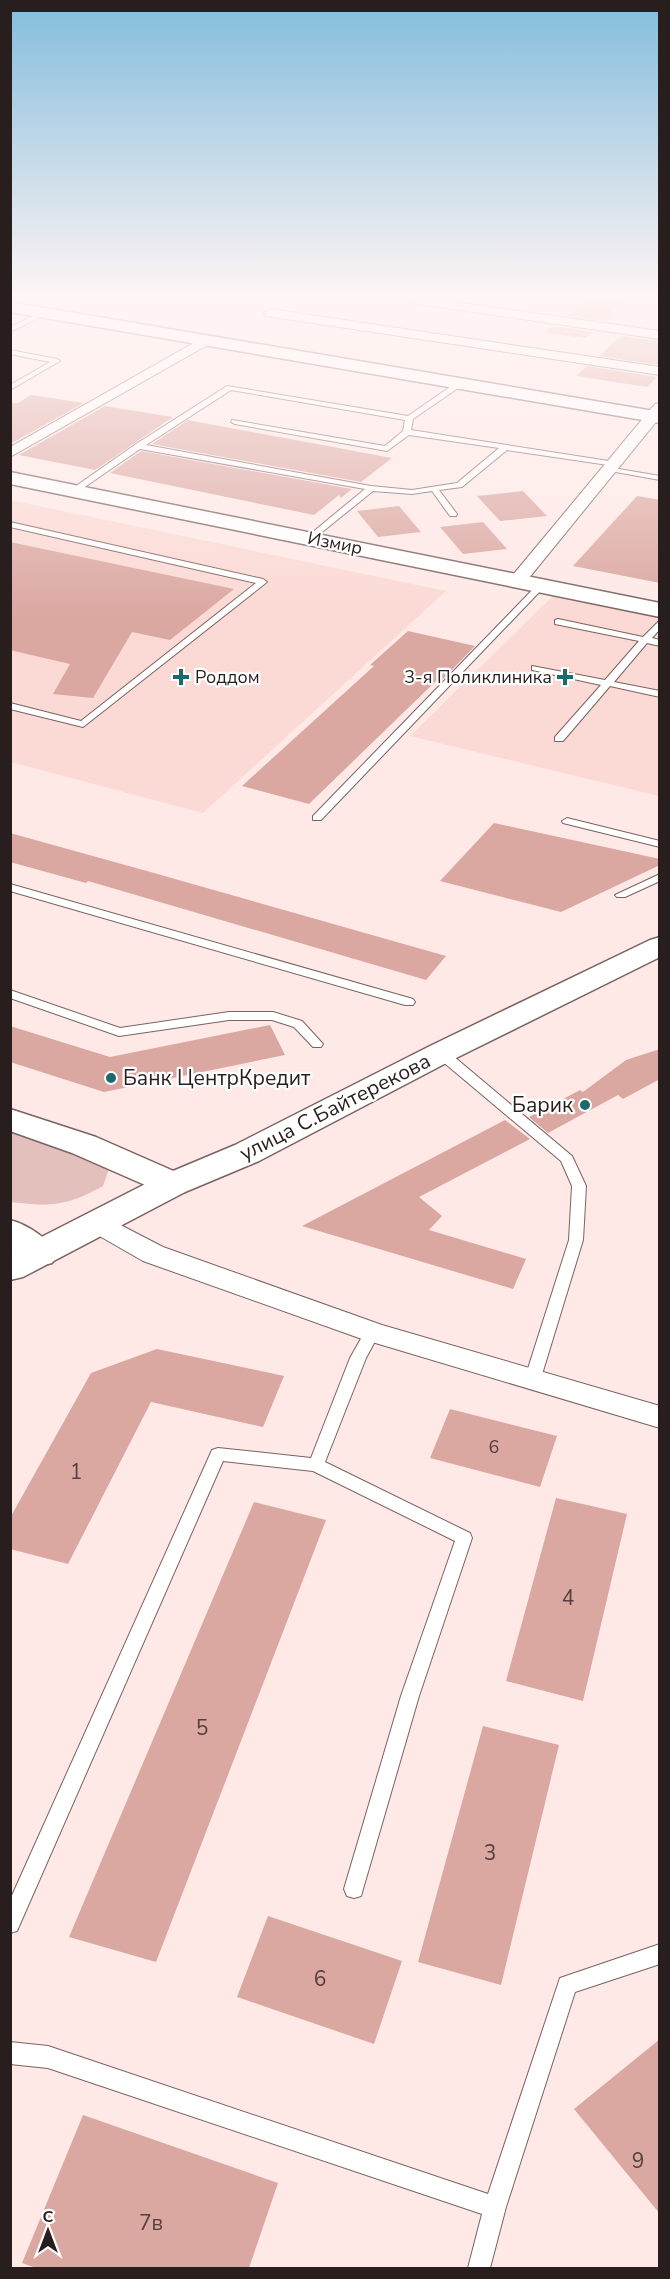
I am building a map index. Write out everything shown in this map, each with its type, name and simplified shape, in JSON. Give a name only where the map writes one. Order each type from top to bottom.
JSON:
[{"type":"main road","points":[[616,405],[657,411]]},
{"type":"main road","points":[[625,405],[657,411]]},
{"type":"main road","name":"Измир","points":[[10,478],[660,610]]},
{"type":"main road","name":"улица С.Байтерекова","points":[[25,1261],[173,1184],[247,1153],[441,1053],[660,946]]},
{"type":"main road","points":[[10,1119],[84,1145],[173,1184]]},
{"type":"main road","points":[[10,1232],[25,1261]]},
{"type":"street","points":[[10,453],[93,405]]},
{"type":"street","points":[[518,580],[657,411]]},
{"type":"street","points":[[98,1224],[153,1254],[372,1332],[660,1417]]},
{"type":"lane","points":[[73,490],[203,405]]},
{"type":"lane","points":[[334,405],[409,418],[428,405]]},
{"type":"lane","points":[[235,422],[387,449],[407,432],[409,418]]},
{"type":"lane","points":[[407,432],[612,466],[660,478]]},
{"type":"lane","points":[[139,446],[371,488],[412,492],[459,485],[505,447]]},
{"type":"lane","points":[[311,538],[371,488]]},
{"type":"lane","points":[[434,489],[453,514]]},
{"type":"lane","points":[[10,524],[263,582],[83,724],[10,706]]},
{"type":"lane","points":[[316,818],[542,585]]},
{"type":"lane","points":[[558,622],[660,643]]},
{"type":"lane","points":[[559,738],[660,623]]},
{"type":"lane","points":[[535,668],[660,694]]},
{"type":"lane","points":[[567,821],[660,844]]},
{"type":"lane","points":[[621,895],[660,877]]},
{"type":"lane","points":[[10,887],[409,1002]]},
{"type":"lane","points":[[10,994],[119,1032],[228,1016],[273,1016],[298,1024],[317,1044]]},
{"type":"lane","points":[[441,1053],[567,1159],[579,1186],[576,1240],[532,1381]]},
{"type":"lane","points":[[316,1465],[358,1359],[372,1332]]},
{"type":"lane","points":[[10,1924],[218,1454],[316,1465],[464,1538],[410,1696],[354,1889]]},
{"type":"lane","points":[[479,2268],[495,2207],[567,1984],[660,1954]]},
{"type":"lane","points":[[10,2053],[48,2057],[495,2207]]},
{"type":"shaded area","name":"Роддом","points":[[10,500],[446,591],[203,813],[11,762]]},
{"type":"shaded area","name":"3-я Поликлиника","points":[[554,595],[659,617],[659,796],[410,736]]},
{"type":"shaded area","points":[[10,1128],[102,1159],[109,1169],[103,1186],[79,1198],[58,1203],[11,1202]]},
{"type":"building","points":[[10,405],[80,405],[10,444]]},
{"type":"building","points":[[105,406],[173,417],[95,470],[19,455]]},
{"type":"building","points":[[188,420],[392,458],[361,482],[152,444]]},
{"type":"building","points":[[141,451],[352,489],[341,498],[339,495],[314,515],[110,473]]},
{"type":"building","points":[[523,491],[547,516],[500,521],[477,496]]},
{"type":"building","points":[[637,496],[660,500],[660,583],[573,566]]},
{"type":"building","points":[[399,506],[421,532],[378,537],[357,511]]},
{"type":"building","points":[[483,522],[507,549],[463,554],[440,527]]},
{"type":"building","points":[[10,542],[234,589],[170,640],[132,632],[93,698],[53,694],[70,664],[10,650]]},
{"type":"building","points":[[408,631],[475,646],[440,682],[436,681],[309,804],[242,786],[374,666],[370,665]]},
{"type":"building","points":[[494,823],[660,859],[660,865],[561,912],[440,881]]},
{"type":"building","points":[[10,833],[446,956],[426,980],[88,881],[86,883],[10,862]]},
{"type":"building","points":[[270,1025],[285,1055],[104,1092],[10,1062],[10,1026],[110,1057]]},
{"type":"building","points":[[660,1049],[660,1079],[623,1099],[618,1095],[548,1133],[529,1117],[580,1090],[583,1092],[626,1060]]},
{"type":"building","points":[[505,1120],[530,1139],[419,1197],[442,1216],[429,1230],[526,1259],[513,1289],[302,1226]]},
{"type":"building","points":[[157,1349],[284,1376],[263,1427],[151,1402],[68,1564],[10,1549],[10,1518],[91,1373]]},
{"type":"building","points":[[450,1409],[557,1436],[540,1487],[430,1458]]},
{"type":"building","points":[[556,1498],[627,1514],[583,1701],[506,1681]]},
{"type":"building","points":[[254,1502],[326,1520],[156,1962],[69,1937]]},
{"type":"building","points":[[483,1726],[559,1745],[501,1985],[418,1962]]},
{"type":"building","points":[[268,1916],[402,1961],[374,2044],[237,1997]]},
{"type":"building","points":[[660,2039],[660,2214],[574,2109]]},
{"type":"building","points":[[83,2115],[278,2183],[249,2268],[36,2268],[22,2263]]},
{"type":"place","name":"Роддом","points":[[181,677]]},
{"type":"place","name":"3-я Поликлиника","points":[[565,677]]},
{"type":"place","name":"Банк ЦентрКредит","points":[[111,1078]]},
{"type":"place","name":"Барик","points":[[585,1105]]}]
